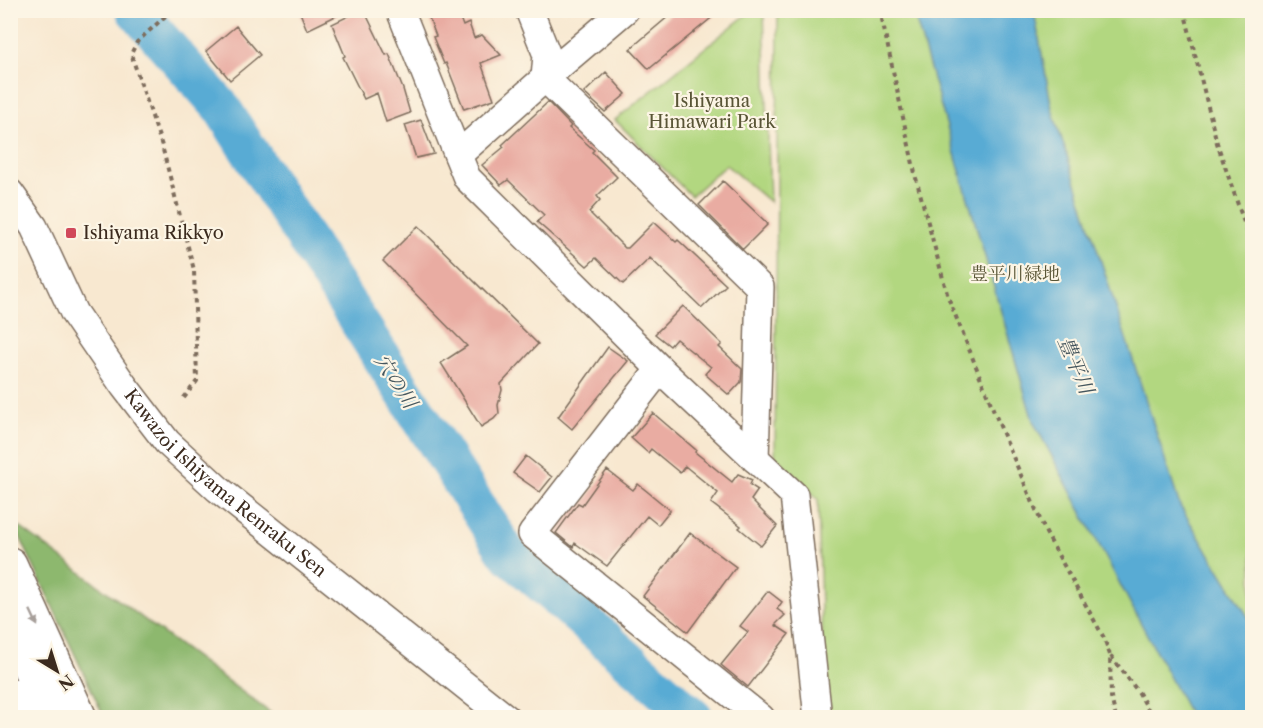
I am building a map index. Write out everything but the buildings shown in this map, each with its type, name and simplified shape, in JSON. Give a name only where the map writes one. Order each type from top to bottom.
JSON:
[{"type":"highway","points":[[10,564],[80,717]]},
{"type":"highway","points":[[10,625],[52,717]]},
{"type":"highway","points":[[10,695],[21,717]]},
{"type":"street","points":[[400,10],[467,178],[660,369],[794,495],[818,717]]},
{"type":"street","points":[[529,10],[547,55],[545,78]]},
{"type":"street","points":[[458,155],[626,10]]},
{"type":"street","points":[[545,78],[760,287],[755,459]]},
{"type":"street","name":"Kawazoi Ishiyama Renraku Sen","points":[[10,193],[34,227],[74,313],[124,386],[167,442],[218,489],[506,717]]},
{"type":"street","points":[[660,369],[532,534],[761,717]]},
{"type":"path","points":[[880,10],[916,178],[948,297],[1046,533],[1104,638],[1110,656],[1111,697],[1116,717]]},
{"type":"path","points":[[1184,10],[1216,143],[1252,246]]},
{"type":"path","points":[[170,12],[137,42],[131,54],[162,146],[194,270],[197,381],[183,399]]},
{"type":"path","points":[[1110,656],[1139,693],[1153,717]]},
{"type":"green space","name":"Ishiyama Himawari Park","points":[[751,11],[764,11],[770,202],[726,165],[691,196],[615,120]]},
{"type":"green space","name":"豊平川緑地","points":[[778,11],[1252,11],[1252,717],[824,717],[818,499],[775,457]]},
{"type":"green space","points":[[13,522],[276,717],[104,717]]},
{"type":"water","name":"豊平川","points":[[915,11],[1034,11],[1052,109],[1180,506],[1252,623],[1252,717],[1191,717],[1033,421]]},
{"type":"waterway","name":"穴の川","points":[[135,10],[221,107],[507,553],[694,718]]},
{"type":"place","name":"Ishiyama Rikkyo","points":[[71,233]]}]
